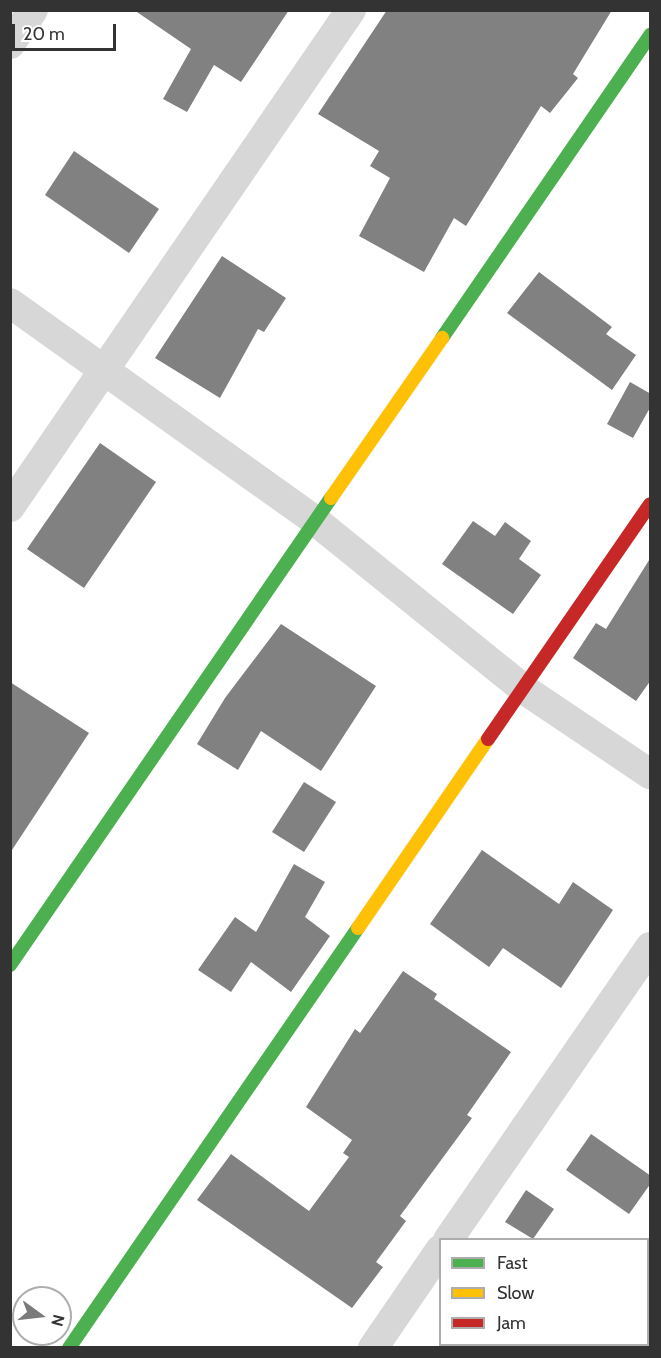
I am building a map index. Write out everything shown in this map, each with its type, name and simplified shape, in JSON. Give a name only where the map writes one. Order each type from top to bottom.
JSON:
[{"type":"street","points":[[10,44],[33,10]]},
{"type":"street","points":[[10,507],[351,10]]},
{"type":"street","points":[[10,965],[318,523],[651,35]]},
{"type":"street","points":[[10,303],[318,523],[525,690],[651,774]]},
{"type":"street","points":[[69,1347],[525,690],[651,504]]},
{"type":"street","points":[[449,1238],[651,947]]},
{"type":"street","points":[[373,1347],[439,1253]]},
{"type":"building","points":[[134,10],[289,10],[241,82],[214,65],[187,112],[163,99],[191,49]]},
{"type":"building","points":[[387,10],[612,10],[573,74],[578,78],[550,113],[541,106],[466,226],[454,218],[424,272],[359,236],[390,178],[370,166],[379,151],[318,114]]},
{"type":"building","points":[[74,151],[159,209],[129,253],[45,195]]},
{"type":"building","points":[[222,256],[286,298],[264,332],[258,329],[220,398],[155,358]]},
{"type":"building","points":[[539,272],[612,327],[606,334],[636,355],[612,390],[507,313]]},
{"type":"building","points":[[630,382],[651,394],[651,406],[633,438],[607,424]]},
{"type":"building","points":[[100,443],[156,482],[84,588],[27,549]]},
{"type":"building","points":[[473,521],[495,536],[505,522],[531,541],[519,559],[541,575],[513,614],[442,564]]},
{"type":"building","points":[[651,557],[651,680],[636,701],[573,658],[596,623],[606,629]]},
{"type":"building","points":[[281,624],[376,686],[321,771],[261,731],[238,770],[197,744],[225,698]]},
{"type":"building","points":[[10,682],[89,733],[10,853]]},
{"type":"building","points":[[304,782],[336,802],[304,852],[272,832]]},
{"type":"building","points":[[482,850],[559,904],[573,882],[613,910],[561,988],[503,948],[489,967],[430,924]]},
{"type":"building","points":[[294,864],[325,882],[305,917],[330,936],[291,992],[251,962],[231,992],[198,970],[235,917],[256,932]]},
{"type":"building","points":[[403,971],[437,994],[434,999],[511,1052],[467,1115],[472,1118],[400,1216],[406,1221],[376,1262],[383,1267],[352,1308],[197,1200],[231,1154],[309,1211],[349,1157],[343,1153],[352,1140],[306,1107],[355,1029],[360,1033]]},
{"type":"building","points":[[591,1134],[651,1176],[651,1183],[629,1214],[566,1170]]},
{"type":"building","points":[[526,1190],[554,1209],[534,1238],[505,1222]]},
{"type":"traffic: fast","points":[[442,338],[650,35]]},
{"type":"traffic: fast","points":[[10,965],[331,498]]},
{"type":"traffic: fast","points":[[69,1348],[358,928]]},
{"type":"traffic: slow","points":[[331,498],[442,338]]},
{"type":"traffic: slow","points":[[358,928],[488,739]]},
{"type":"traffic: jam","points":[[488,739],[650,504]]}]
